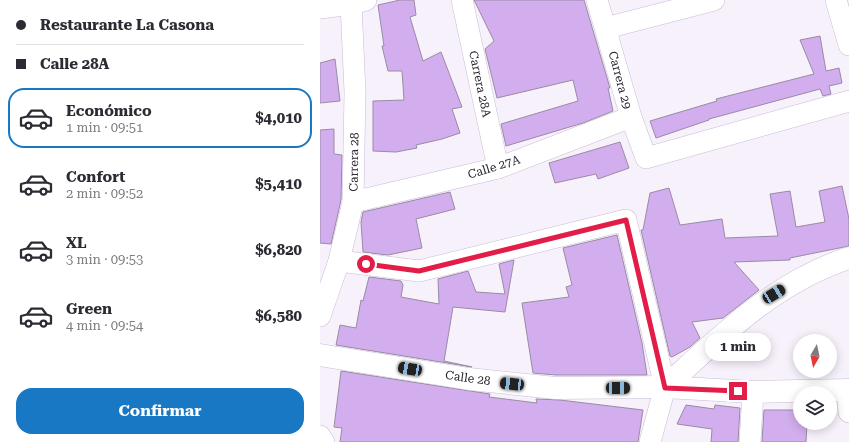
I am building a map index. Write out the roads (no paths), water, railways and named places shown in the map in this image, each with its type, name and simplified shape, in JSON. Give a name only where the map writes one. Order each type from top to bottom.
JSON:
[{"type":"street","name":"Carrera 28A","points":[[462,0],[498,168]]},
{"type":"street","name":"Carrera 29","points":[[597,0],[631,117],[646,158],[849,101]]},
{"type":"street","points":[[606,28],[714,0]]},
{"type":"street","points":[[836,0],[849,44]]},
{"type":"street","points":[[320,8],[358,2]]},
{"type":"street","name":"Carrera 28","points":[[320,316],[339,261],[353,202],[358,2]]},
{"type":"street","name":"Calle 27A","points":[[353,202],[498,168],[631,117]]},
{"type":"street","points":[[339,261],[419,271],[626,220],[665,388],[650,442]]},
{"type":"street","points":[[665,388],[754,308],[799,279],[849,258]]},
{"type":"street","name":"Calle 28","points":[[320,355],[469,379],[556,388],[665,388],[848,398]]},
{"type":"street","points":[[750,442],[753,392]]},
{"type":"street","points":[[320,436],[324,442]]}]
